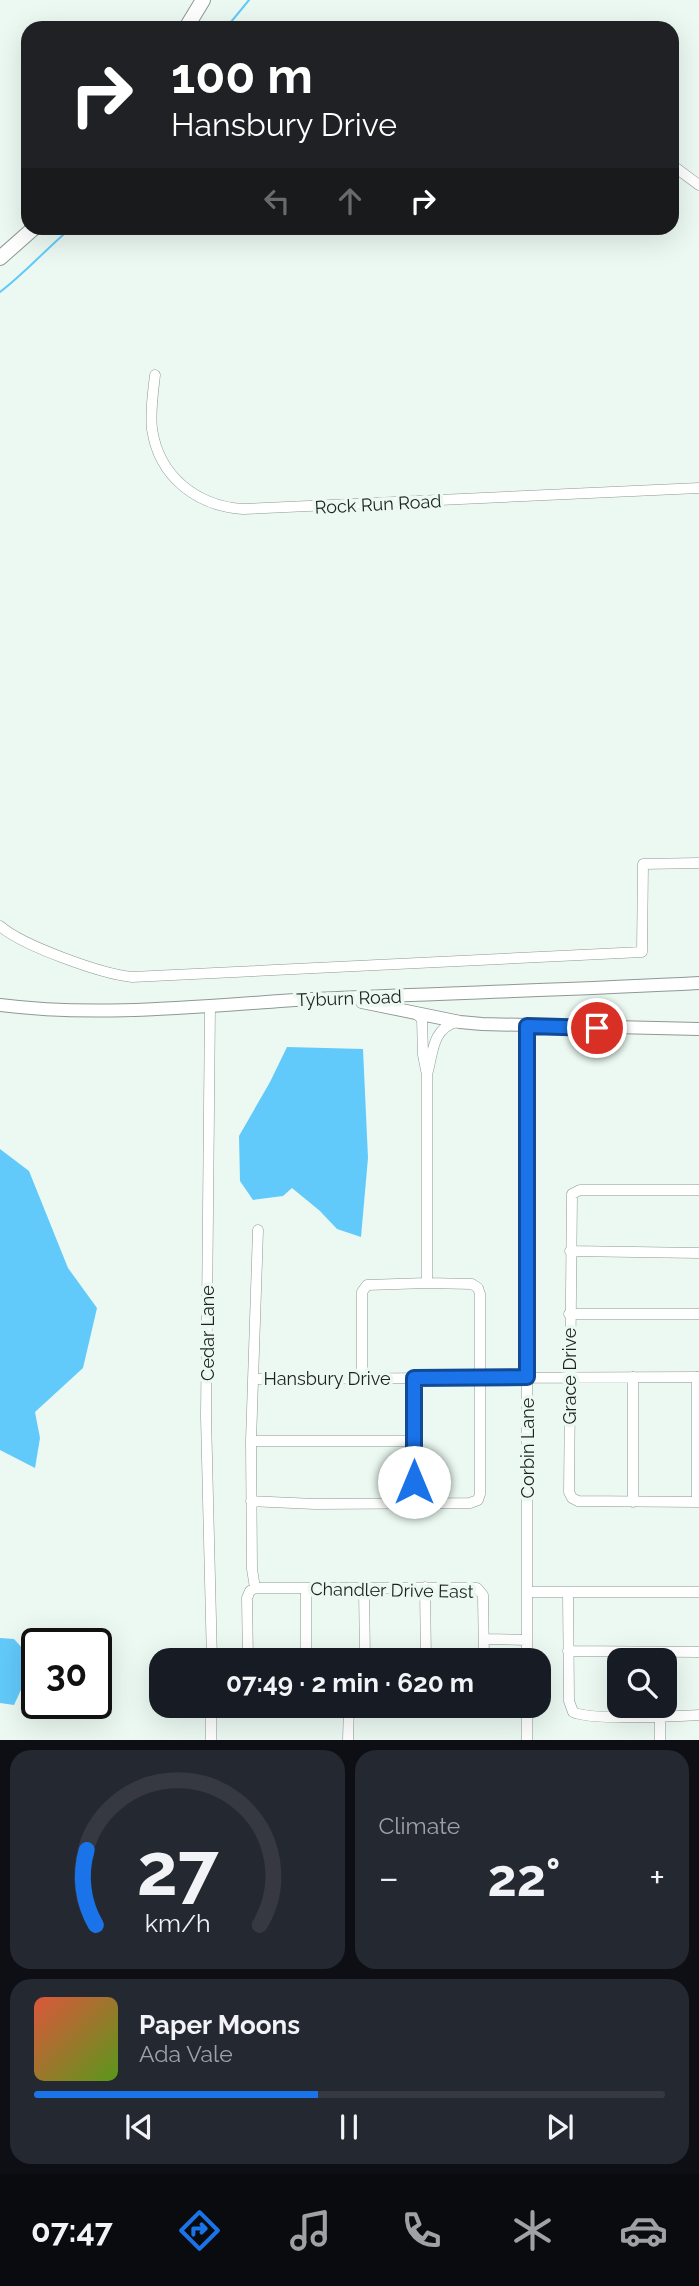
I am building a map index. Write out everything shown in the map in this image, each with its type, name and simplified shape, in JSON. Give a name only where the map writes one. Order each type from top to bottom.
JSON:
[{"type":"highway","points":[[190,21],[204,0]]},
{"type":"highway","points":[[201,21],[214,0]]},
{"type":"highway","points":[[0,246],[21,226]]},
{"type":"highway","points":[[0,258],[26,235]]},
{"type":"main road","name":"Tyburn Road","points":[[0,1005],[55,1010],[120,1009],[699,983]]},
{"type":"main road","points":[[341,998],[460,1022],[699,1029]]},
{"type":"street","points":[[679,170],[699,185]]},
{"type":"street","name":"Rock Run Road","points":[[155,374],[151,417],[155,444],[160,456],[172,475],[188,492],[222,507],[243,509],[699,488]]},
{"type":"street","points":[[0,926],[19,938],[101,972],[132,977],[642,952],[643,864],[699,863]]},
{"type":"street","name":"Cedar Lane","points":[[210,1005],[206,1430],[212,1648]]},
{"type":"street","points":[[414,1013],[422,1020],[423,1055],[427,1075],[427,1283]]},
{"type":"street","points":[[427,1075],[439,1033],[446,1026],[460,1022]]},
{"type":"street","name":"Corbin Lane","points":[[527,1026],[527,1648]]},
{"type":"street","name":"Grace Drive","points":[[633,1502],[578,1501],[570,1495],[570,1198],[580,1190],[699,1190]]},
{"type":"street","points":[[248,1648],[247,1598],[255,1588],[252,1569],[251,1441],[258,1230]]},
{"type":"street","points":[[570,1251],[699,1253]]},
{"type":"street","points":[[251,1501],[315,1504],[476,1501],[480,1494],[478,1288],[472,1284],[367,1285],[362,1292],[362,1378]]},
{"type":"street","points":[[569,1314],[699,1314]]},
{"type":"street","points":[[633,1377],[633,1502],[698,1502],[698,1377]]},
{"type":"street","name":"Hansbury Drive","points":[[253,1379],[698,1377]]},
{"type":"street","points":[[414,1378],[414,1503]]},
{"type":"street","points":[[251,1441],[414,1441]]},
{"type":"street","points":[[425,1587],[426,1648]]},
{"type":"street","name":"Chandler Drive East","points":[[255,1588],[480,1589],[483,1595],[485,1639]]},
{"type":"street","points":[[306,1588],[306,1648]]},
{"type":"street","points":[[364,1588],[365,1648]]},
{"type":"street","points":[[527,1592],[699,1592]]},
{"type":"street","points":[[568,1592],[569,1701],[573,1712],[579,1715],[607,1715]]},
{"type":"street","points":[[485,1648],[485,1639],[527,1640]]},
{"type":"street","points":[[568,1651],[699,1651]]},
{"type":"street","points":[[677,1716],[699,1715]]},
{"type":"street","points":[[211,1718],[211,1740]]},
{"type":"street","points":[[348,1740],[349,1718]]},
{"type":"street","points":[[527,1718],[527,1740]]},
{"type":"street","points":[[660,1718],[660,1740]]},
{"type":"water","points":[[287,1047],[363,1049],[368,1158],[361,1237],[337,1229],[292,1188],[283,1196],[253,1200],[240,1181],[239,1136]]},
{"type":"water","points":[[0,1149],[29,1171],[68,1268],[97,1308],[83,1368],[35,1412],[40,1438],[35,1468],[0,1450]]},
{"type":"water","points":[[0,1638],[14,1639],[21,1647],[21,1690],[14,1705],[0,1703]]},
{"type":"waterway","points":[[232,21],[249,0]]},
{"type":"waterway","points":[[0,292],[63,235]]},
{"type":"route","points":[[414,1482],[414,1378],[527,1377],[527,1026],[597,1028]]}]
